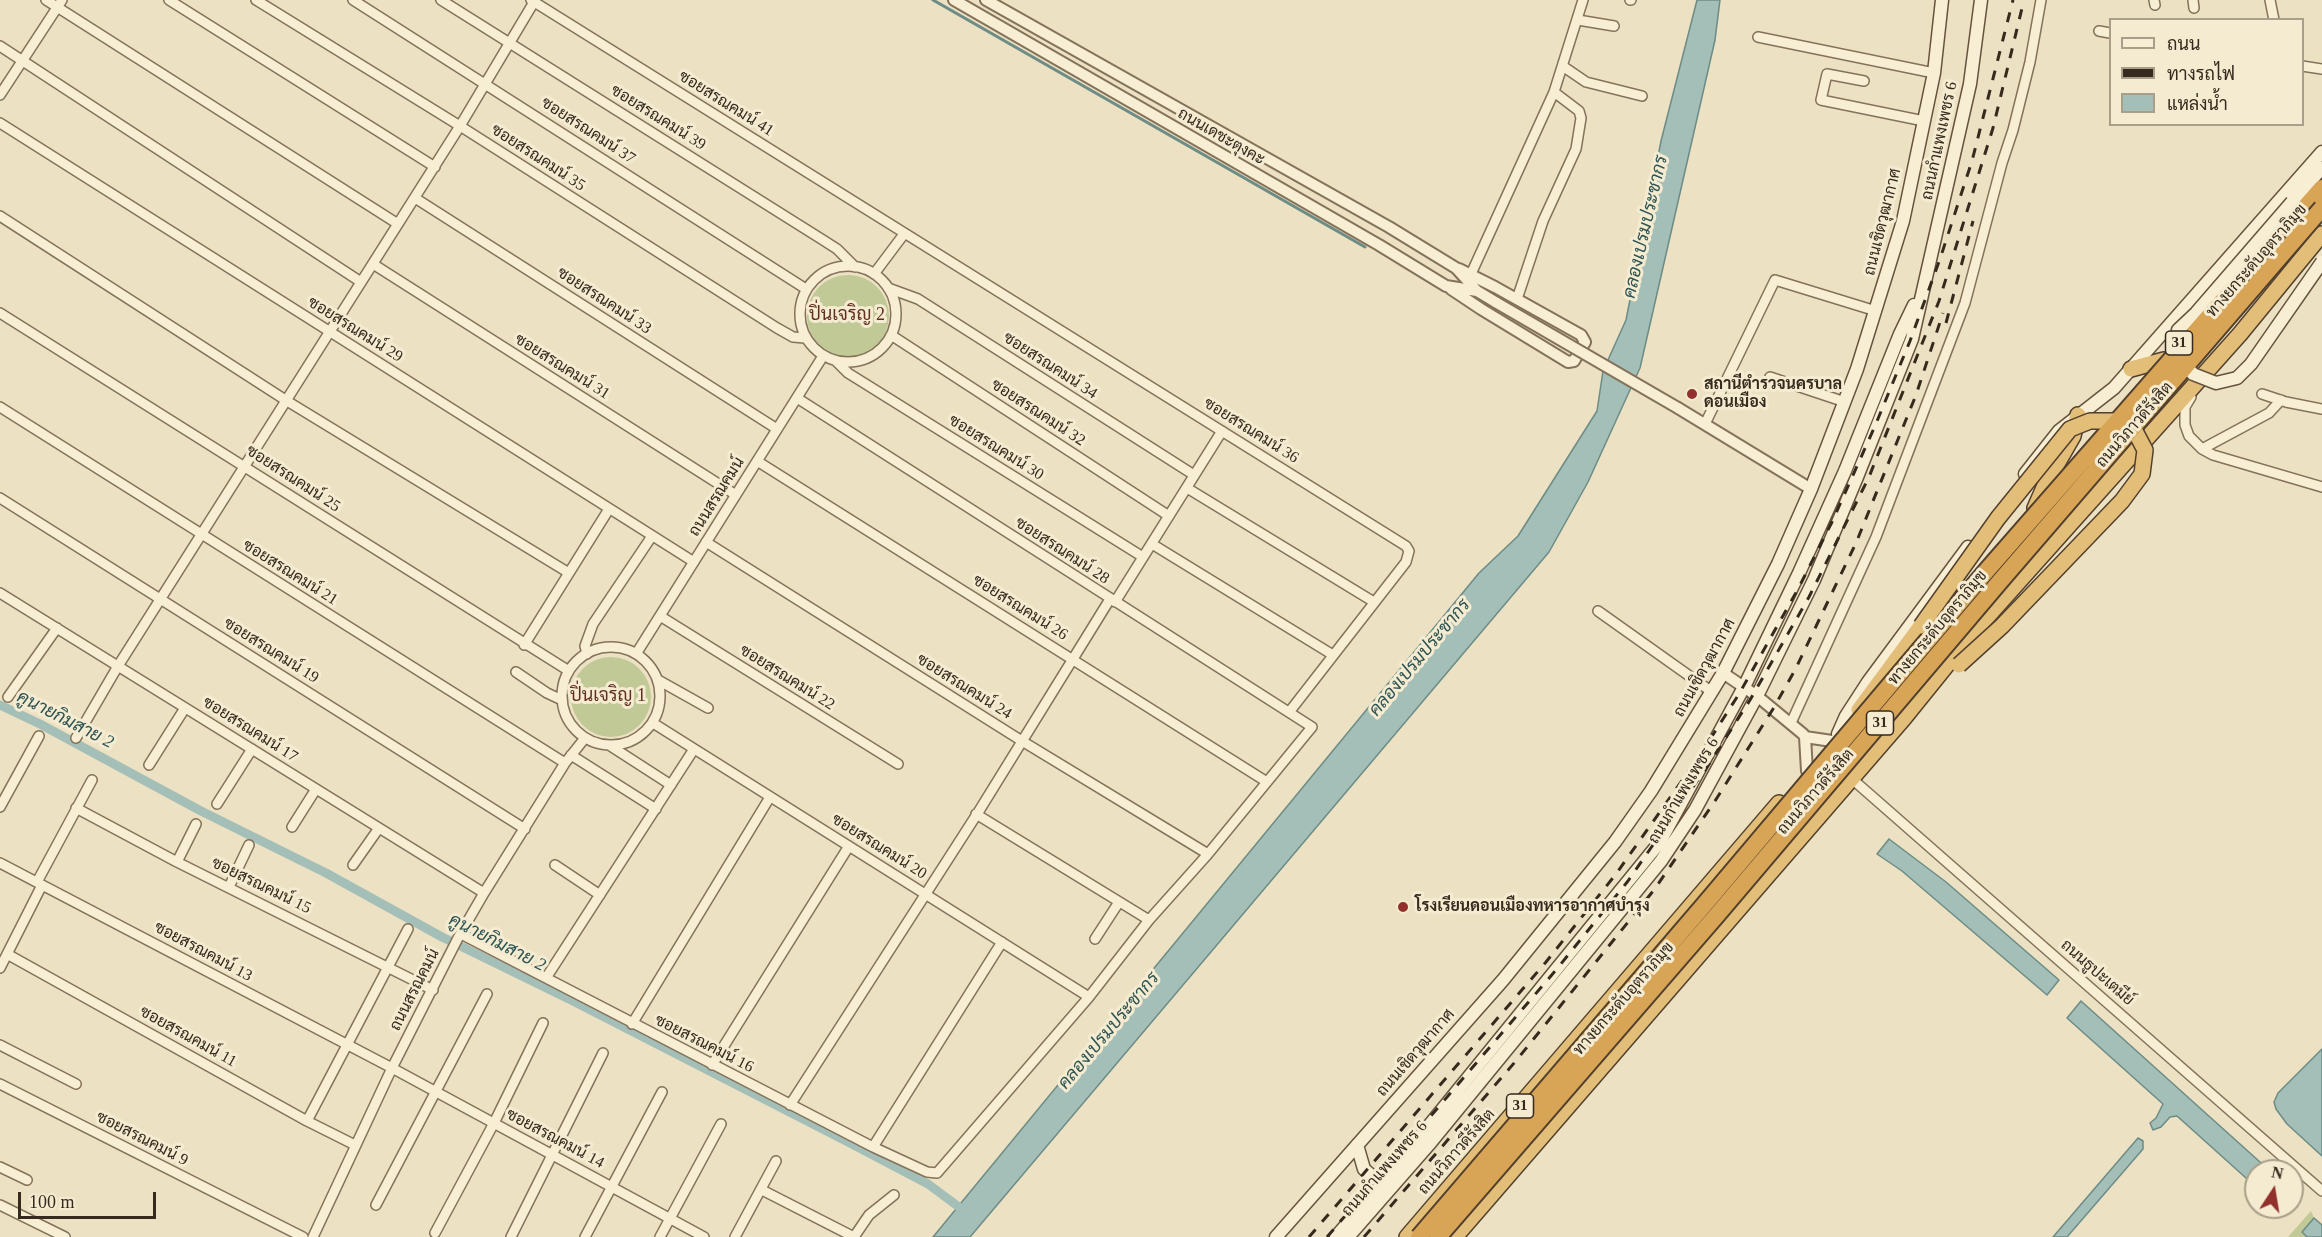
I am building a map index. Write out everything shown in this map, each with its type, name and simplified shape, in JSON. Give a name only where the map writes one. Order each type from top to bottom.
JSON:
[{"type":"highway","name":"ถนนวิภาวดีรังสิต","points":[[1407,1237],[2321,176]]},
{"type":"highway","name":"ทางยกระดับอุตราภิมุข","points":[[1419,1237],[1697,914],[2321,176]]},
{"type":"highway","name":"ทางยกระดับอุตราภิมุข","points":[[1438,1237],[1717,915],[2002,579],[2322,208]]},
{"type":"highway","name":"ถนนวิภาวดีรังสิต","points":[[1455,1237],[1904,718],[1971,635],[2240,334],[2322,234]]},
{"type":"highway","points":[[2131,369],[2164,360]]},
{"type":"highway","points":[[2035,508],[2046,483],[2073,436],[2078,415]]},
{"type":"highway","points":[[1859,710],[1998,518],[2070,429],[2090,421],[2117,421],[2136,433],[2145,450],[2142,474],[2122,501],[2002,626],[1904,718]]},
{"type":"main road","name":"ถนนเชิดวุฒากาศ","points":[[1276,1237],[1503,980],[1616,842],[1651,791],[1723,673],[1778,564],[1811,489],[1845,402],[1876,311],[1897,243],[1924,121],[1934,73],[1942,0]]},
{"type":"main road","name":"ถนนกำแพงเพชร 6","points":[[1348,1237],[1431,1142],[1661,861],[1695,810],[1757,696],[1814,580],[1912,339],[1970,84],[1981,0]]},
{"type":"main road","name":"ถนนวิภาวดีรังสิต","points":[[1835,738],[1855,702],[1917,615],[2046,447],[2078,415],[2114,388],[2322,152]]},
{"type":"main road","points":[[2321,176],[2178,330],[2176,354],[2193,374],[2216,383],[2237,378],[2252,364],[2322,262]]},
{"type":"main road","name":"ถนนกำแพงเพชร 6","points":[[1336,1237],[1660,842],[1744,687],[1845,471],[1900,334],[1922,287]]},
{"type":"main road","points":[[1357,1145],[1364,1169],[1374,1178],[1384,1181]]},
{"type":"street","points":[[46,0],[59,3],[398,224]]},
{"type":"street","points":[[169,0],[435,166]]},
{"type":"street","name":"ซอยสรณคมน์ 35","points":[[256,0],[460,126],[777,328],[793,337],[806,338]]},
{"type":"street","name":"ซอยสรณคมน์ 37","points":[[353,0],[485,82],[806,289]]},
{"type":"street","name":"ซอยสรณคมน์ 39","points":[[441,0],[837,249],[855,267]]},
{"type":"street","name":"ถนนเดชะตุงคะ","points":[[954,0],[1446,286],[1477,291]]},
{"type":"street","name":"ถนนเดชะตุงคะ","points":[[986,0],[1389,228],[1456,268],[1477,291],[1705,424],[1811,489]]},
{"type":"street","points":[[1471,274],[1554,92],[1564,67],[1583,0]]},
{"type":"street","points":[[1792,725],[1876,537],[1965,303],[2013,130],[2030,62],[2041,0]]},
{"type":"street","points":[[2270,0],[2274,18]]},
{"type":"street","points":[[76,738],[118,666],[244,465],[416,198],[510,43],[532,1]]},
{"type":"street","name":"ซอยสรณคมน์ 41","points":[[532,1],[904,234]]},
{"type":"street","points":[[0,95],[59,3]]},
{"type":"street","points":[[1578,20],[1614,26]]},
{"type":"street","points":[[2099,31],[2109,33]]},
{"type":"street","points":[[1758,37],[1934,73]]},
{"type":"street","points":[[0,46],[361,282]]},
{"type":"street","points":[[2304,66],[2322,69]]},
{"type":"street","points":[[1564,67],[1586,82],[1642,96]]},
{"type":"street","points":[[1864,81],[1827,74],[1821,100],[1924,121]]},
{"type":"street","points":[[1517,299],[1543,221],[1576,149],[1581,118],[1579,111],[1554,92]]},
{"type":"street","name":"ซอยสรณคมน์ 29","points":[[0,123],[694,562]]},
{"type":"street","name":"ซอยสรณคมน์ 33","points":[[416,198],[777,429]]},
{"type":"street","points":[[0,216],[287,401],[569,573]]},
{"type":"street","points":[[873,274],[904,234]]},
{"type":"street","name":"ซอยสรณคมน์ 36","points":[[904,234],[1406,546],[1409,550],[1406,562],[1290,711]]},
{"type":"street","name":"ซอยสรณคมน์ 31","points":[[373,264],[736,495]]},
{"type":"street","points":[[841,266],[855,267],[873,274],[888,288],[896,311],[891,335],[882,348],[868,358],[852,362],[836,361],[823,356],[806,338],[799,313],[801,301],[806,289],[815,278],[827,270],[841,266]]},
{"type":"street","points":[[1446,286],[1568,362],[1574,362],[1585,338],[1471,274],[1456,268]]},
{"type":"street","points":[[1705,424],[1774,280],[1876,311]]},
{"type":"street","name":"ซอยสรณคมน์ 34","points":[[888,288],[918,299],[1194,475]]},
{"type":"street","name":"ซอยสรณคมน์ 25","points":[[0,313],[244,465],[524,645],[569,671]]},
{"type":"street","points":[[2240,334],[2185,407],[2185,425],[2189,436],[2202,449],[2213,455],[2322,487]]},
{"type":"street","name":"ซอยสรณคมน์ 32","points":[[891,335],[1170,516]]},
{"type":"street","name":"ถนนสรณคมน์","points":[[636,654],[823,356]]},
{"type":"street","name":"ซอยสรณคมน์ 30","points":[[836,361],[848,373],[1143,557]]},
{"type":"street","points":[[1770,377],[1845,402]]},
{"type":"street","points":[[2262,394],[2322,409]]},
{"type":"street","name":"ซอยสรณคมน์ 28","points":[[797,398],[1312,727],[1267,782]]},
{"type":"street","points":[[2202,449],[2269,413],[2281,400]]},
{"type":"street","name":"ซอยสรณคมน์ 21","points":[[0,407],[202,535],[568,759],[656,809]]},
{"type":"street","points":[[790,1105],[1073,659],[1170,516],[1222,430]]},
{"type":"street","name":"ซอยสรณคมน์ 26","points":[[757,461],[1267,782]]},
{"type":"street","points":[[1187,488],[1374,602]]},
{"type":"street","name":"ซอยสรณคมน์ 19","points":[[0,498],[525,829]]},
{"type":"street","points":[[524,645],[609,509]]},
{"type":"street","points":[[587,654],[585,646],[593,624],[652,536]]},
{"type":"street","name":"ซอยสรณคมน์ 24","points":[[706,542],[1022,741],[1208,854]]},
{"type":"street","points":[[1152,544],[1333,656]]},
{"type":"street","name":"ซอยสรณคมน์ 17","points":[[0,593],[484,893]]},
{"type":"street","points":[[1598,611],[1712,692]]},
{"type":"street","name":"ซอยสรณคมน์ 22","points":[[660,616],[898,764]]},
{"type":"street","points":[[8,697],[57,628]]},
{"type":"street","points":[[609,746],[626,743],[641,736],[652,723],[660,702],[657,680],[649,665],[636,654],[611,647],[587,654],[569,671],[563,685],[562,700],[566,715],[573,728],[585,738],[609,746],[671,785]]},
{"type":"street","points":[[516,672],[547,693],[562,700]]},
{"type":"street","points":[[1723,673],[1757,696],[1804,735],[1835,738]]},
{"type":"street","points":[[657,680],[708,708]]},
{"type":"street","points":[[149,765],[185,708]]},
{"type":"street","name":"ซอยสรณคมน์ 20","points":[[652,723],[1089,997]]},
{"type":"street","points":[[0,807],[39,735]]},
{"type":"street","points":[[1804,735],[1807,771]]},
{"type":"street","name":"ถนนสรณคมน์","points":[[313,1237],[392,1068],[453,947],[568,759],[585,738]]},
{"type":"street","points":[[217,804],[252,749]]},
{"type":"street","points":[[546,978],[694,749]]},
{"type":"street","name":"ถนนธูปะเตมีย์","points":[[1851,778],[2322,1191]]},
{"type":"street","points":[[0,968],[76,808],[92,780]]},
{"type":"street","points":[[1089,997],[1149,920],[1208,854],[1267,782]]},
{"type":"street","points":[[292,827],[316,789]]},
{"type":"street","points":[[632,1024],[770,797]]},
{"type":"street","name":"ซอยสรณคมน์ 15","points":[[76,808],[177,862],[432,990]]},
{"type":"street","points":[[976,814],[1149,920]]},
{"type":"street","points":[[177,862],[196,824]]},
{"type":"street","points":[[353,865],[378,828]]},
{"type":"street","points":[[229,887],[249,845]]},
{"type":"street","points":[[711,1065],[849,846]]},
{"type":"street","name":"ซอยสรณคมน์ 13","points":[[0,863],[392,1068]]},
{"type":"street","points":[[555,865],[600,895]]},
{"type":"street","points":[[1095,939],[1119,902]]},
{"type":"street","points":[[307,1121],[408,929]]},
{"type":"street","name":"ซอยสรณคมน์ 16","points":[[460,936],[873,1147],[927,1172],[937,1173],[1089,997]]},
{"type":"street","points":[[873,1147],[1002,942]]},
{"type":"street","name":"ซอยสรณคมน์ 11","points":[[7,954],[307,1121],[356,1145]]},
{"type":"street","points":[[376,1205],[487,994]]},
{"type":"street","points":[[435,1233],[494,1123],[543,1023]]},
{"type":"street","points":[[0,1045],[76,1084]]},
{"type":"street","points":[[511,1237],[603,1053]]},
{"type":"street","name":"ซอยสรณคมน์ 14","points":[[392,1068],[704,1237]]},
{"type":"street","name":"ซอยสรณคมน์ 9","points":[[0,1084],[303,1237]]},
{"type":"street","points":[[585,1237],[662,1092]]},
{"type":"street","points":[[660,1237],[721,1124]]},
{"type":"street","points":[[735,1237],[776,1161]]},
{"type":"street","points":[[0,1167],[27,1180]]},
{"type":"street","points":[[762,1190],[854,1237],[869,1215],[894,1195]]},
{"type":"street","points":[[0,1205],[65,1237]]},
{"type":"green space","points":[[840,275],[856,275],[871,282],[882,293],[889,308],[886,332],[877,345],[856,357],[840,357],[825,350],[814,339],[807,324],[807,308],[814,293],[825,282]]},
{"type":"green space","points":[[611,657],[626,660],[639,669],[648,682],[651,697],[648,712],[639,725],[626,734],[611,737],[596,734],[583,725],[574,712],[571,697],[574,682],[583,669],[596,660]]},
{"type":"green space","points":[[2311,1211],[2314,1218],[2302,1232],[2307,1237],[2288,1237],[2304,1219]]},
{"type":"water","name":"คลองเปรมประชากร","points":[[1697,0],[1720,0],[1715,40],[1640,368],[1588,482],[1549,552],[970,1237],[933,1237],[1479,573],[1518,536],[1597,411],[1603,371],[1626,320],[1661,141]]},
{"type":"water","points":[[1889,839],[1946,882],[2059,980],[2047,995],[1902,871],[1877,854]]},
{"type":"water","points":[[2081,1001],[2257,1159],[2244,1159],[2244,1176],[2177,1116],[2170,1117],[2161,1127],[2153,1130],[2150,1123],[2156,1118],[2163,1104],[2067,1018]]},
{"type":"water","points":[[2322,1049],[2322,1156],[2287,1124],[2276,1109],[2274,1102],[2278,1093]]},
{"type":"water","points":[[2138,1138],[2143,1141],[2143,1149],[2067,1237],[2053,1237]]},
{"type":"water","points":[[2314,1218],[2322,1225],[2322,1237],[2307,1237],[2302,1232]]},
{"type":"waterway","points":[[933,0],[1365,247]]},
{"type":"waterway","name":"คูนายกิมสาย 2","points":[[0,705],[40,724],[201,811],[326,873],[442,937],[573,1001],[850,1143],[928,1184],[967,1213]]},
{"type":"railway","points":[[1309,1237],[1546,962],[1616,874],[1698,758],[1739,694],[1798,589],[1832,522],[1910,341],[1972,161],[2013,0]]},
{"type":"railway","points":[[1327,1237],[1556,970],[1628,881],[1750,700],[1809,597],[1869,477],[1939,301],[1993,128],[2024,0]]},
{"type":"railway","points":[[1946,323],[1973,221]]},
{"type":"railway","points":[[1364,1237],[1515,1062],[1654,890],[1715,801],[1773,709],[1795,670],[1856,543],[1916,395],[1943,313]]},
{"type":"place","name":"สถานีตำรวจนครบาล ดอนเมือง","points":[[1692,394]]},
{"type":"place","name":"โรงเรียนดอนเมืองทหารอากาศบำรุง","points":[[1403,907]]},
{"type":"district","name":"ปิ่นเจริญ 2","points":[[847,315]]},
{"type":"district","name":"ปิ่นเจริญ 1","points":[[608,696]]}]
